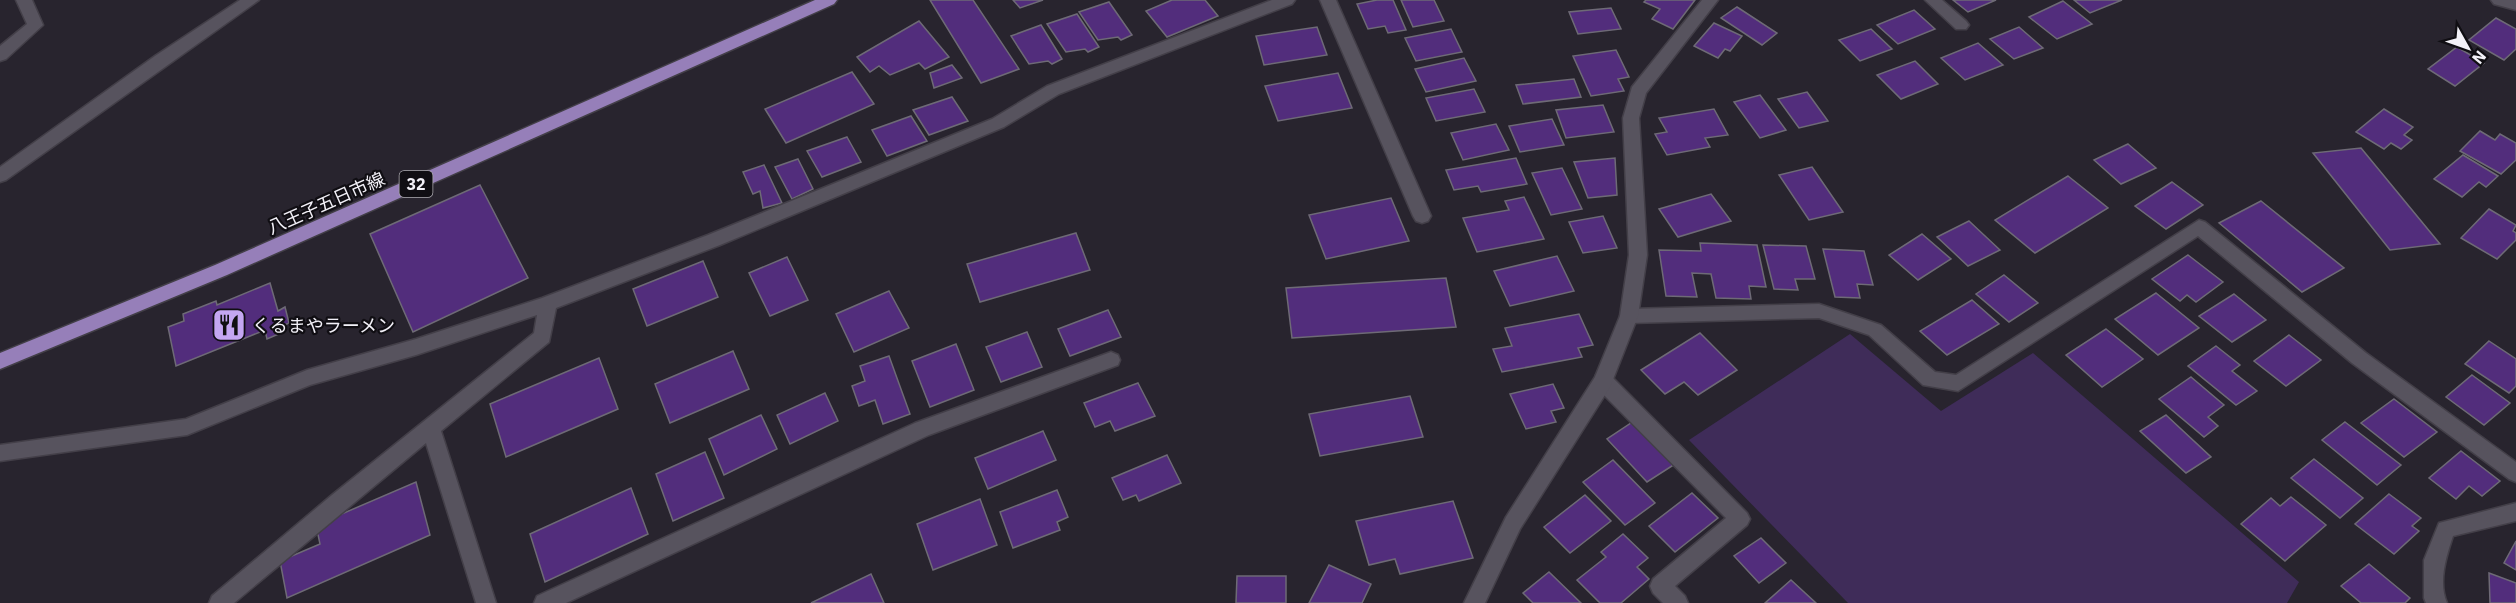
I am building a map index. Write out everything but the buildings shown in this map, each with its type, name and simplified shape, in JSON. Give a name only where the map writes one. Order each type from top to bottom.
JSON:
[{"type":"main road","name":"八王子五日市線","points":[[0,361],[221,270],[829,0]]},
{"type":"street","points":[[0,55],[34,25],[24,0]]},
{"type":"street","points":[[0,176],[161,60],[250,0]]},
{"type":"street","points":[[0,453],[187,427],[307,378],[416,347],[547,304],[714,240],[998,123],[1053,90],[1287,0]]},
{"type":"street","points":[[1328,0],[1422,216]]},
{"type":"street","points":[[1474,603],[1513,523],[1603,381],[1629,316],[1638,255],[1631,118],[1638,91],[1710,0]]},
{"type":"street","points":[[1933,0],[1961,25]]},
{"type":"street","points":[[2499,0],[2516,5]]},
{"type":"street","points":[[1629,316],[1819,311],[1875,330],[1930,379],[1958,383],[2199,227],[2359,358],[2516,473]]},
{"type":"street","points":[[219,603],[292,537],[431,429],[543,337],[547,304]]},
{"type":"street","points":[[543,603],[922,429],[1111,360]]},
{"type":"street","points":[[1603,381],[1740,519],[1660,586],[1678,603]]},
{"type":"street","points":[[431,429],[486,603]]},
{"type":"street","points":[[2437,603],[2434,598],[2434,560],[2446,529],[2516,512]]},
{"type":"shaded area","points":[[1850,334],[1941,411],[2033,353],[2299,582],[2287,603],[1848,603],[1689,440]]},
{"type":"place","name":"くるまやラーメン","points":[[229,325]]}]
